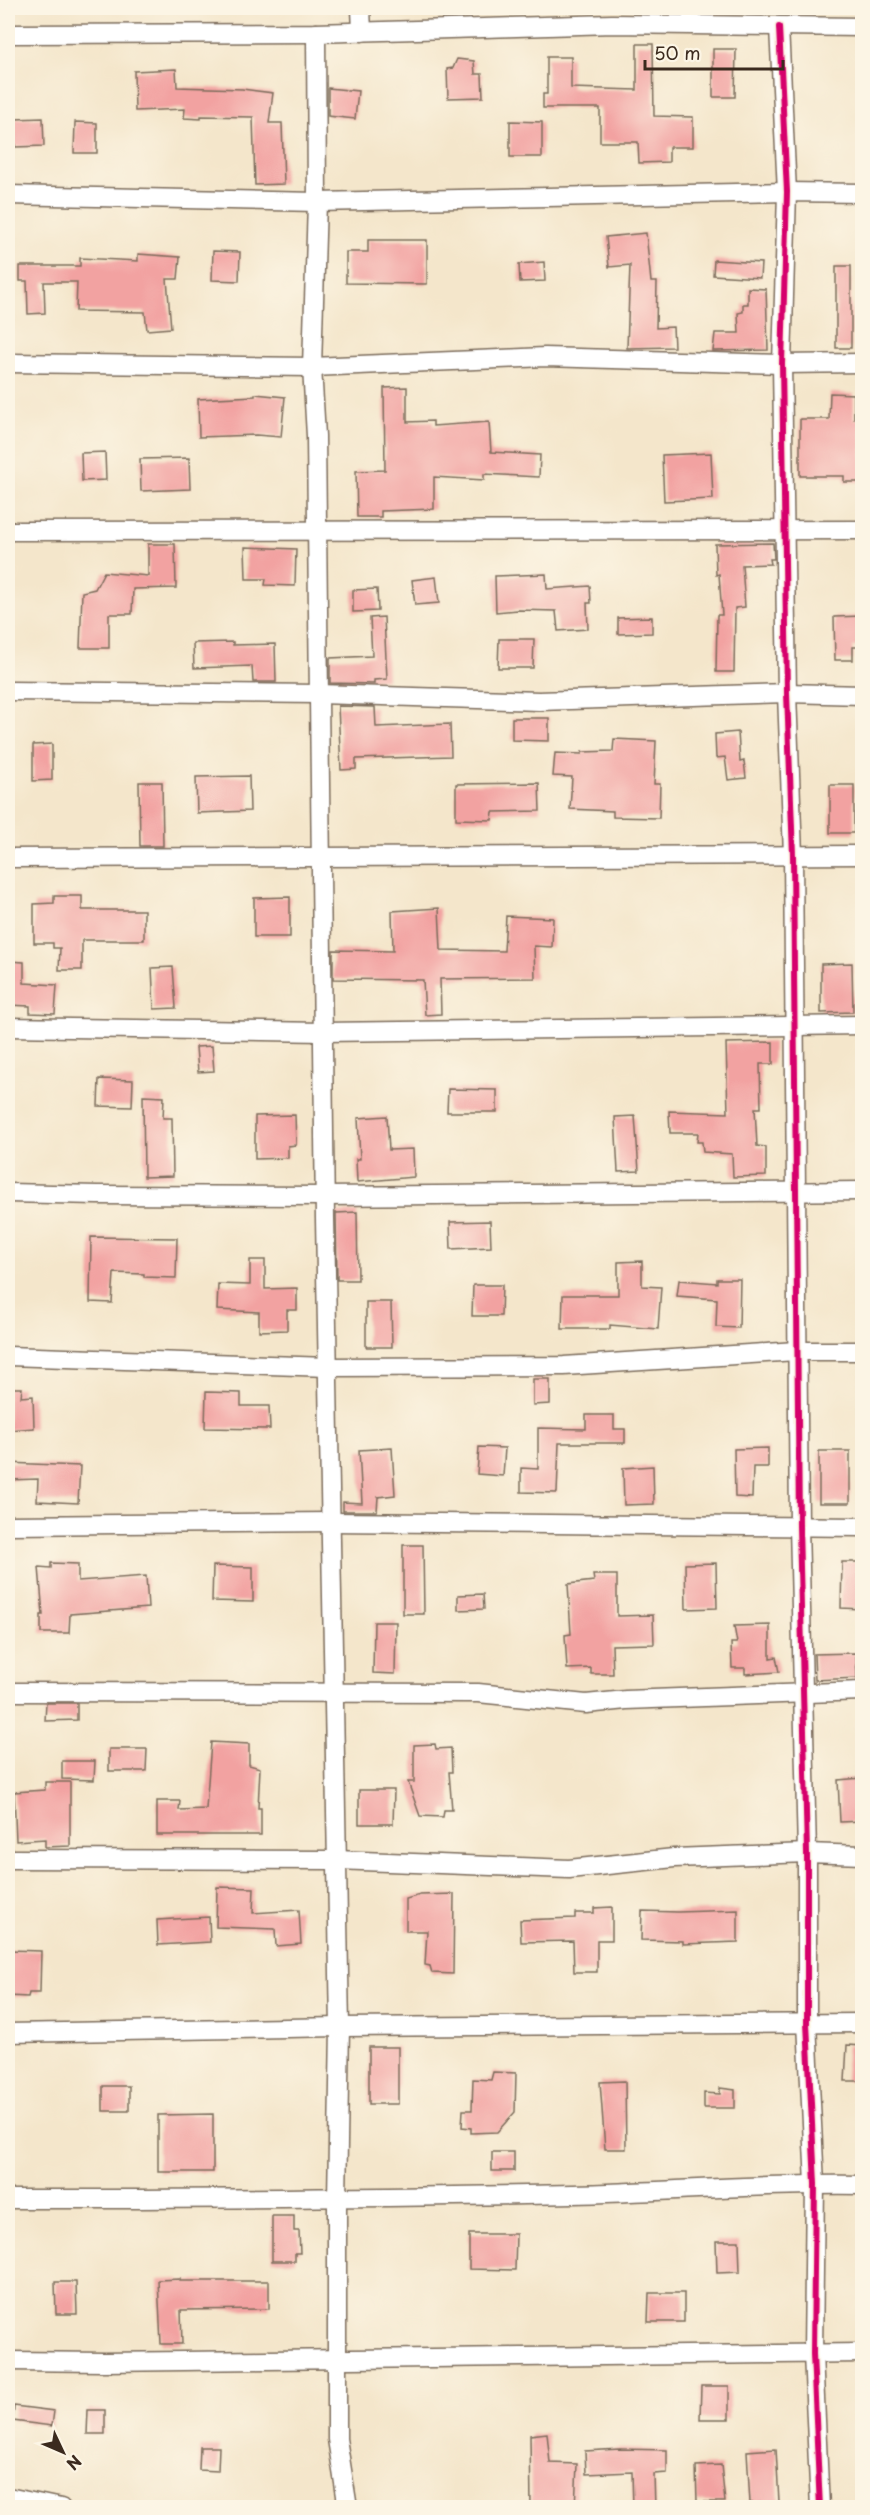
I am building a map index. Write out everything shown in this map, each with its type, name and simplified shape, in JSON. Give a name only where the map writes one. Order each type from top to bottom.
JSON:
[{"type":"street","points":[[361,8],[362,32]]},
{"type":"street","points":[[8,34],[316,33],[612,24],[862,27]]},
{"type":"street","points":[[779,27],[787,192],[782,364],[787,693],[793,855],[796,1351],[807,1853],[807,2024],[815,2184],[813,2354],[820,2508]]},
{"type":"street","points":[[316,33],[317,202],[312,367],[316,436],[325,1196],[340,2027],[337,2439],[348,2508]]},
{"type":"street","points":[[8,195],[317,202],[787,192],[862,193]]},
{"type":"street","points":[[8,363],[312,367],[545,357],[782,364],[862,363]]},
{"type":"street","points":[[8,531],[862,530]]},
{"type":"street","points":[[8,691],[319,694],[539,701],[787,693],[862,695]]},
{"type":"street","points":[[8,858],[322,859],[862,855]]},
{"type":"street","points":[[8,1027],[323,1032],[862,1025]]},
{"type":"street","points":[[8,1193],[325,1196],[862,1191]]},
{"type":"street","points":[[8,1356],[328,1367],[564,1366],[796,1351],[862,1351]]},
{"type":"street","points":[[8,1525],[331,1522],[862,1527]]},
{"type":"street","points":[[8,1692],[478,1693],[586,1704],[862,1690]]},
{"type":"street","points":[[8,1859],[336,1860],[569,1869],[674,1858],[807,1853],[862,1856]]},
{"type":"street","points":[[8,2033],[340,2027],[862,2023]]},
{"type":"street","points":[[8,2199],[337,2199],[577,2194],[815,2184],[862,2185]]},
{"type":"street","points":[[8,2361],[104,2362],[862,2353]]},
{"type":"street","points":[[8,2497],[61,2508]]},
{"type":"building","points":[[637,44],[653,44],[654,116],[693,117],[693,147],[669,147],[669,162],[639,163],[638,142],[600,142],[600,108],[543,108],[543,94],[547,94],[547,57],[571,57],[571,88],[637,90]]},
{"type":"building","points":[[713,49],[736,49],[735,97],[713,97]]},
{"type":"building","points":[[457,59],[474,61],[475,74],[482,74],[483,97],[448,98],[447,69],[453,68]]},
{"type":"building","points":[[176,69],[177,87],[242,89],[273,93],[269,123],[282,123],[284,184],[255,185],[253,117],[201,116],[201,119],[184,118],[185,109],[135,111],[134,71]]},
{"type":"building","points":[[328,88],[358,91],[355,119],[328,116]]},
{"type":"building","points":[[43,118],[44,146],[15,147],[15,119]]},
{"type":"building","points":[[510,121],[542,122],[542,157],[510,157]]},
{"type":"building","points":[[75,122],[97,123],[97,153],[74,153]]},
{"type":"building","points":[[646,233],[651,282],[657,282],[656,328],[673,327],[674,347],[627,348],[630,265],[609,267],[606,237]]},
{"type":"building","points":[[368,240],[427,240],[427,284],[346,283],[346,252],[368,252]]},
{"type":"building","points":[[213,251],[240,252],[239,281],[212,280]]},
{"type":"building","points":[[138,254],[180,257],[178,279],[167,279],[171,328],[147,330],[145,312],[76,311],[77,282],[44,282],[45,313],[28,314],[27,281],[20,281],[20,266],[80,266],[80,258],[138,261]]},
{"type":"building","points":[[714,260],[761,263],[760,278],[713,275]]},
{"type":"building","points":[[544,262],[545,281],[520,282],[519,264]]},
{"type":"building","points":[[836,266],[851,266],[851,348],[836,348]]},
{"type":"building","points":[[748,288],[766,289],[768,350],[713,351],[715,333],[739,333],[738,313],[743,312],[743,304],[748,304]]},
{"type":"building","points":[[407,387],[407,422],[433,421],[433,426],[489,422],[491,452],[540,455],[539,477],[484,474],[484,480],[434,477],[434,509],[381,511],[381,517],[357,517],[356,471],[385,470],[384,388]]},
{"type":"building","points":[[830,393],[854,394],[854,419],[862,418],[862,482],[844,482],[844,476],[800,476],[800,419],[829,419]]},
{"type":"building","points":[[255,394],[285,397],[281,437],[256,435],[199,437],[198,399],[255,396]]},
{"type":"building","points":[[105,452],[106,480],[82,481],[81,453]]},
{"type":"building","points":[[711,453],[713,499],[664,501],[662,455]]},
{"type":"building","points":[[189,458],[190,489],[141,491],[140,459]]},
{"type":"building","points":[[773,543],[774,559],[770,559],[771,564],[742,565],[745,607],[735,608],[734,672],[716,672],[717,615],[722,615],[719,574],[716,575],[715,544]]},
{"type":"building","points":[[148,544],[175,544],[176,588],[133,589],[132,614],[109,614],[109,648],[80,648],[82,592],[95,589],[104,572],[148,576]]},
{"type":"building","points":[[245,547],[296,549],[295,586],[265,585],[266,579],[246,579]]},
{"type":"building","points":[[546,574],[547,589],[590,586],[591,603],[587,603],[588,629],[558,631],[556,611],[496,612],[495,576]]},
{"type":"building","points":[[436,577],[439,603],[415,605],[412,580]]},
{"type":"building","points":[[377,589],[378,611],[353,612],[353,590]]},
{"type":"building","points":[[862,616],[862,647],[853,647],[853,660],[835,660],[834,617]]},
{"type":"building","points":[[384,617],[387,679],[374,680],[374,684],[330,683],[330,658],[372,656],[370,618]]},
{"type":"building","points":[[652,617],[652,633],[618,634],[618,618]]},
{"type":"building","points":[[499,639],[534,639],[533,668],[498,668]]},
{"type":"building","points":[[233,642],[233,645],[275,644],[276,682],[253,682],[252,666],[194,668],[193,643]]},
{"type":"building","points":[[338,706],[375,707],[376,727],[450,724],[451,756],[356,759],[356,769],[341,770]]},
{"type":"building","points":[[512,718],[549,718],[549,741],[512,740]]},
{"type":"building","points":[[738,732],[740,762],[744,761],[746,778],[728,780],[725,757],[716,758],[715,734]]},
{"type":"building","points":[[614,739],[656,741],[654,784],[660,784],[659,818],[613,817],[613,811],[570,809],[572,777],[553,776],[555,753],[582,754],[582,752],[613,751]]},
{"type":"building","points":[[52,744],[52,780],[33,781],[33,745]]},
{"type":"building","points":[[249,776],[250,811],[197,813],[196,777]]},
{"type":"building","points":[[139,782],[162,782],[163,846],[140,846]]},
{"type":"building","points":[[539,783],[540,811],[493,812],[492,820],[456,819],[456,784]]},
{"type":"building","points":[[830,785],[854,785],[854,833],[830,833]]},
{"type":"building","points":[[54,896],[82,896],[82,910],[144,910],[144,940],[82,940],[82,970],[59,970],[60,948],[53,948],[53,943],[34,943],[34,904],[54,903]]},
{"type":"building","points":[[290,897],[290,937],[254,937],[254,898]]},
{"type":"building","points":[[439,908],[441,950],[504,951],[506,916],[553,918],[552,947],[534,946],[535,978],[440,979],[441,1014],[425,1015],[423,980],[333,979],[333,950],[393,951],[392,911]]},
{"type":"building","points":[[8,961],[24,962],[24,983],[57,985],[55,1014],[30,1013],[30,1006],[8,1005]]},
{"type":"building","points":[[852,963],[853,1012],[821,1013],[821,964]]},
{"type":"building","points":[[173,967],[176,1008],[154,1009],[152,968]]},
{"type":"building","points":[[773,1042],[773,1064],[760,1064],[761,1108],[755,1108],[757,1146],[766,1147],[766,1176],[733,1177],[732,1154],[703,1152],[702,1142],[697,1142],[698,1133],[670,1133],[669,1111],[728,1113],[726,1043]]},
{"type":"building","points":[[212,1046],[214,1071],[198,1072],[196,1047]]},
{"type":"building","points":[[99,1079],[133,1080],[132,1107],[98,1106]]},
{"type":"building","points":[[448,1089],[497,1090],[497,1112],[447,1112]]},
{"type":"building","points":[[143,1096],[164,1097],[163,1118],[172,1118],[173,1176],[144,1177]]},
{"type":"building","points":[[295,1115],[296,1145],[288,1146],[288,1158],[255,1159],[255,1116]]},
{"type":"building","points":[[387,1116],[389,1150],[413,1149],[414,1177],[357,1182],[356,1159],[360,1159],[358,1118]]},
{"type":"building","points":[[635,1116],[639,1171],[618,1172],[615,1117]]},
{"type":"building","points":[[357,1212],[358,1280],[337,1280],[336,1213]]},
{"type":"building","points":[[490,1221],[491,1247],[451,1249],[450,1222]]},
{"type":"building","points":[[91,1237],[177,1238],[176,1278],[114,1273],[112,1303],[90,1302]]},
{"type":"building","points":[[250,1260],[265,1260],[265,1289],[297,1288],[297,1310],[287,1310],[287,1330],[259,1331],[259,1312],[217,1310],[218,1284],[250,1285]]},
{"type":"building","points":[[642,1261],[642,1286],[661,1287],[658,1329],[610,1325],[610,1329],[562,1329],[563,1295],[618,1295],[618,1262]]},
{"type":"building","points":[[717,1279],[740,1279],[739,1328],[716,1327],[717,1299],[677,1296],[679,1280],[717,1283]]},
{"type":"building","points":[[473,1285],[502,1285],[501,1316],[472,1316]]},
{"type":"building","points":[[366,1302],[391,1302],[392,1347],[366,1347]]},
{"type":"building","points":[[533,1379],[550,1379],[550,1404],[533,1405]]},
{"type":"building","points":[[8,1388],[22,1388],[21,1397],[33,1396],[34,1428],[8,1430]]},
{"type":"building","points":[[206,1392],[241,1393],[241,1406],[269,1406],[270,1429],[205,1428]]},
{"type":"building","points":[[586,1415],[614,1415],[614,1429],[625,1429],[625,1443],[559,1443],[557,1493],[521,1492],[521,1468],[538,1469],[538,1428],[586,1429]]},
{"type":"building","points":[[479,1447],[505,1448],[503,1476],[477,1474]]},
{"type":"building","points":[[392,1448],[395,1495],[378,1497],[377,1511],[343,1511],[343,1502],[362,1503],[359,1450]]},
{"type":"building","points":[[768,1448],[768,1467],[753,1467],[752,1498],[735,1497],[734,1449]]},
{"type":"building","points":[[819,1451],[850,1451],[850,1503],[819,1503]]},
{"type":"building","points":[[8,1463],[80,1466],[78,1503],[37,1501],[38,1479],[8,1480]]},
{"type":"building","points":[[653,1466],[654,1504],[624,1505],[623,1468]]},
{"type":"building","points":[[403,1545],[423,1545],[424,1614],[403,1614]]},
{"type":"building","points":[[842,1562],[862,1562],[862,1609],[841,1608]]},
{"type":"building","points":[[51,1563],[78,1564],[78,1581],[146,1576],[148,1608],[70,1614],[69,1633],[41,1633],[41,1615],[43,1615],[39,1567],[51,1568]]},
{"type":"building","points":[[716,1563],[717,1608],[686,1609],[685,1564]]},
{"type":"building","points":[[213,1566],[253,1567],[253,1602],[212,1601]]},
{"type":"building","points":[[593,1575],[617,1575],[617,1616],[653,1615],[654,1644],[612,1645],[613,1674],[591,1674],[591,1668],[567,1669],[565,1635],[571,1634],[568,1584],[594,1581]]},
{"type":"building","points":[[483,1594],[484,1609],[458,1610],[458,1595]]},
{"type":"building","points":[[374,1622],[396,1622],[395,1674],[373,1673]]},
{"type":"building","points":[[770,1625],[770,1658],[776,1657],[779,1672],[745,1674],[745,1668],[732,1668],[731,1643],[737,1643],[734,1626]]},
{"type":"building","points":[[856,1653],[857,1678],[815,1680],[814,1654]]},
{"type":"building","points":[[46,1703],[77,1703],[77,1720],[45,1721]]},
{"type":"building","points":[[211,1742],[249,1744],[249,1765],[260,1768],[258,1808],[261,1808],[261,1835],[157,1835],[157,1801],[180,1801],[179,1810],[206,1809]]},
{"type":"building","points":[[435,1744],[436,1749],[451,1748],[452,1772],[449,1772],[452,1810],[444,1810],[443,1817],[420,1816],[408,1782],[414,1782],[414,1745]]},
{"type":"building","points":[[109,1749],[147,1749],[146,1771],[109,1771]]},
{"type":"building","points":[[62,1761],[95,1761],[94,1780],[62,1779]]},
{"type":"building","points":[[862,1778],[862,1821],[840,1822],[838,1780]]},
{"type":"building","points":[[45,1782],[70,1782],[70,1846],[45,1847],[45,1839],[16,1841],[14,1792],[45,1790]]},
{"type":"building","points":[[359,1790],[394,1790],[393,1824],[359,1824]]},
{"type":"building","points":[[217,1887],[254,1888],[253,1913],[299,1910],[301,1944],[276,1946],[275,1929],[216,1927]]},
{"type":"building","points":[[454,1894],[453,1974],[432,1973],[430,1966],[425,1965],[427,1931],[406,1931],[406,1899],[420,1895]]},
{"type":"building","points":[[612,1907],[612,1940],[597,1940],[597,1972],[574,1972],[573,1941],[521,1942],[520,1920],[575,1918],[575,1913],[594,1913],[594,1908]]},
{"type":"building","points":[[738,1910],[738,1942],[683,1944],[683,1941],[641,1940],[642,1911]]},
{"type":"building","points":[[209,1917],[210,1942],[158,1945],[157,1920]]},
{"type":"building","points":[[8,1950],[41,1951],[40,1993],[29,1993],[28,1997],[8,1996]]},
{"type":"building","points":[[847,2045],[862,2046],[862,2081],[845,2081]]},
{"type":"building","points":[[369,2047],[398,2047],[398,2104],[369,2104]]},
{"type":"building","points":[[493,2072],[516,2073],[515,2112],[497,2132],[471,2133],[471,2128],[462,2127],[463,2110],[472,2110],[473,2079],[491,2080]]},
{"type":"building","points":[[625,2081],[626,2149],[605,2149],[600,2082]]},
{"type":"building","points":[[103,2086],[129,2086],[129,2111],[103,2111]]},
{"type":"building","points":[[720,2088],[735,2090],[735,2108],[704,2108],[704,2093],[720,2094]]},
{"type":"building","points":[[213,2114],[213,2172],[158,2172],[158,2115]]},
{"type":"building","points":[[492,2152],[514,2152],[514,2171],[492,2171]]},
{"type":"building","points":[[272,2216],[294,2216],[294,2231],[299,2231],[300,2253],[295,2253],[295,2261],[272,2261]]},
{"type":"building","points":[[469,2234],[516,2234],[515,2270],[469,2269]]},
{"type":"building","points":[[716,2241],[739,2241],[740,2272],[717,2273]]},
{"type":"building","points":[[180,2279],[180,2281],[269,2281],[269,2309],[181,2310],[182,2344],[161,2344],[158,2280]]},
{"type":"building","points":[[55,2282],[76,2282],[77,2314],[56,2314]]},
{"type":"building","points":[[649,2293],[684,2293],[684,2322],[648,2322]]},
{"type":"building","points":[[701,2386],[729,2386],[729,2419],[700,2419]]},
{"type":"building","points":[[14,2406],[54,2411],[52,2426],[13,2421]]},
{"type":"building","points":[[88,2410],[105,2410],[105,2434],[87,2434]]},
{"type":"building","points":[[547,2433],[550,2463],[577,2464],[575,2508],[531,2508],[530,2435]]},
{"type":"building","points":[[200,2447],[219,2447],[218,2471],[199,2470]]},
{"type":"building","points":[[776,2449],[779,2502],[750,2503],[747,2451]]},
{"type":"building","points":[[667,2450],[667,2473],[654,2474],[655,2508],[633,2508],[632,2472],[586,2474],[585,2451]]},
{"type":"building","points":[[721,2465],[725,2502],[697,2502],[696,2466]]},
{"type":"cycle path","points":[[779,27],[787,192],[782,364],[787,693],[793,855],[799,1526],[807,1853],[807,2023],[815,2184],[813,2354],[820,2508]]}]
